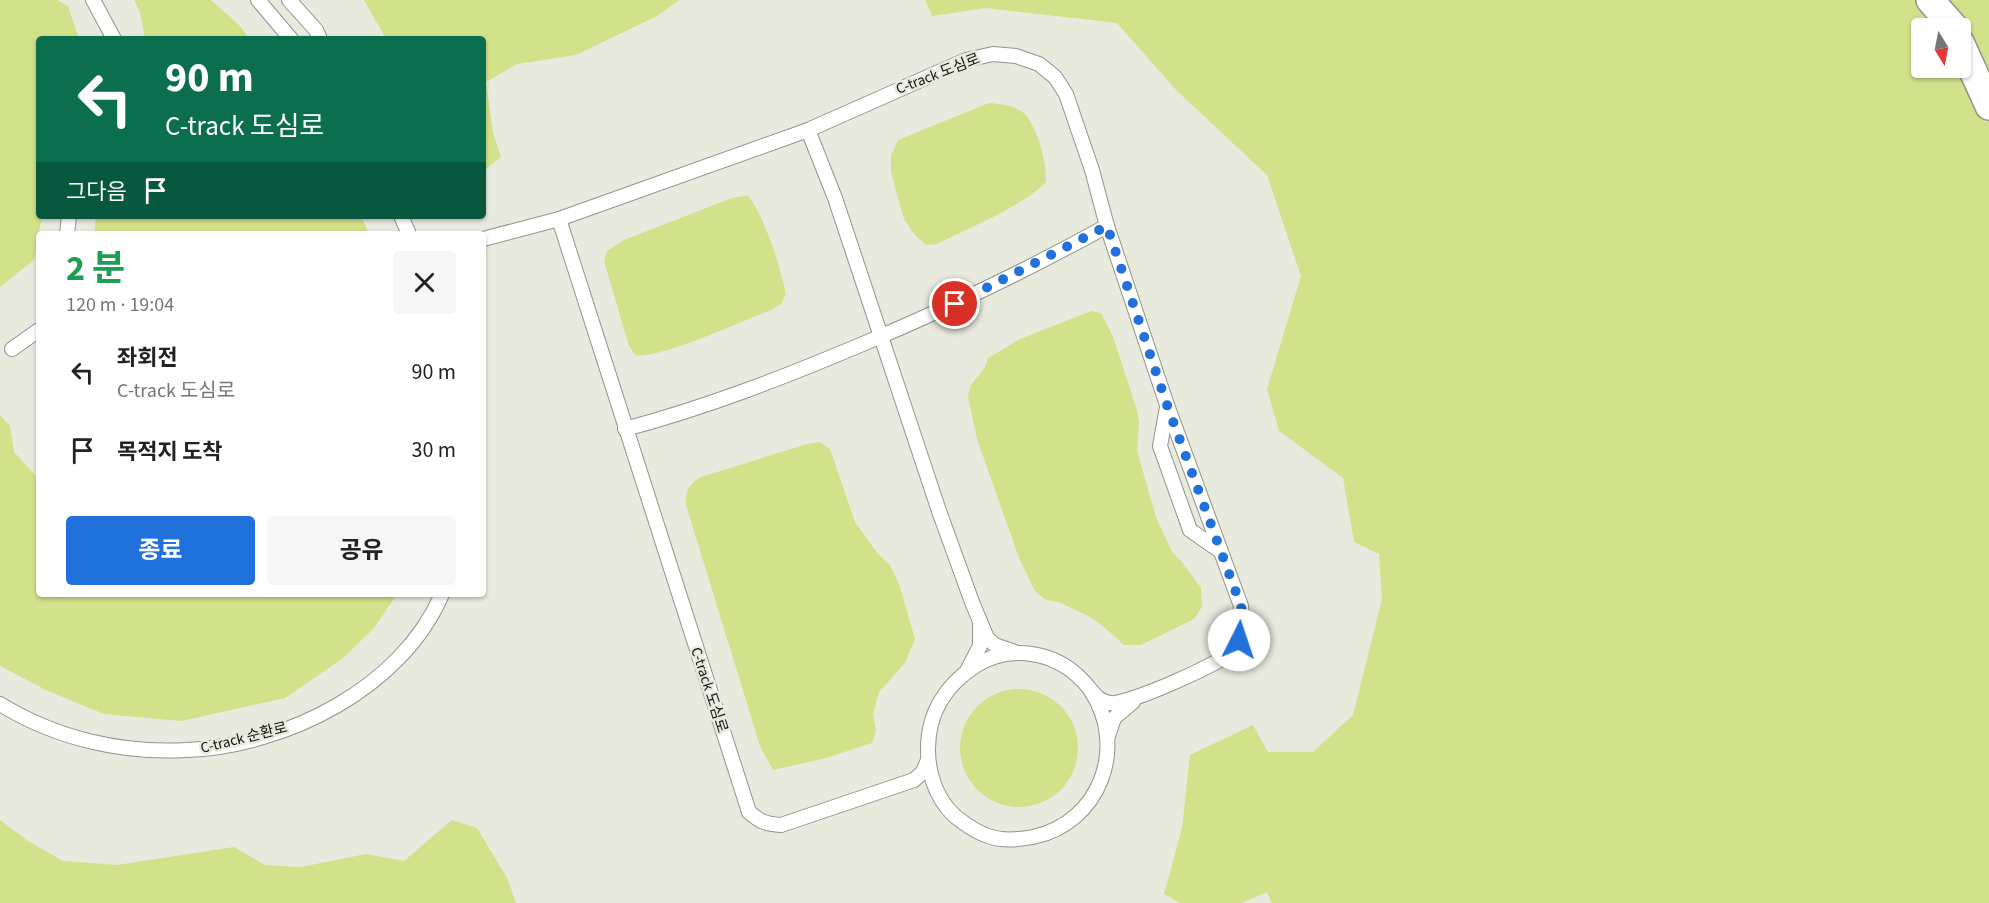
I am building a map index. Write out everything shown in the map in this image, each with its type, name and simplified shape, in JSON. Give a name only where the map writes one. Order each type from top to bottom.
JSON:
[{"type":"street","points":[[1930,0],[1946,18]]},
{"type":"street","points":[[1971,66],[1989,106]]},
{"type":"lane","points":[[93,0],[112,36]]},
{"type":"lane","points":[[258,0],[288,36]]},
{"type":"lane","points":[[289,0],[319,36]]},
{"type":"lane","name":"C-track 도심로","points":[[486,238],[559,219],[808,130],[966,60],[993,54],[1016,56],[1039,64],[1055,76],[1066,94],[1167,405],[1241,606],[1242,631],[1236,648],[1221,660],[1140,698]]},
{"type":"lane","points":[[808,130],[833,191],[939,511],[979,621],[987,638],[995,645],[1023,653]]},
{"type":"lane","name":"C-track 도심로","points":[[559,219],[749,812],[757,820],[767,824],[781,825],[886,791]]},
{"type":"lane","points":[[625,429],[671,416],[784,377],[955,304],[1107,226]]},
{"type":"lane","points":[[12,349],[36,332]]},
{"type":"lane","name":"C-track 도심로","points":[[1167,405],[1160,447],[1190,530],[1220,551]]},
{"type":"lane","name":"C-track 순환로","points":[[0,704],[60,732],[110,746],[188,750],[239,742],[270,734],[319,716],[359,692],[399,659],[417,638],[440,597]]},
{"type":"lane","points":[[979,621],[981,636],[976,657],[933,713],[928,732],[928,760],[937,792],[956,818],[987,836],[1004,839],[1027,838],[1044,834],[1075,817],[1088,804],[1104,772],[1108,737],[1114,718],[1140,698]]},
{"type":"lane","points":[[965,673],[988,658],[1005,654],[1042,655],[1057,661],[1083,681],[1091,691],[1103,714],[1108,737]]},
{"type":"lane","points":[[1091,691],[1103,701],[1113,704],[1140,698]]},
{"type":"lane","points":[[886,791],[914,780],[922,772],[928,760]]},
{"type":"lane","points":[[886,791],[907,786],[923,787],[937,792]]},
{"type":"green space","points":[[0,0],[57,0],[68,6],[78,36],[36,36],[36,219],[41,219],[39,231],[36,231],[34,260],[0,287]]},
{"type":"green space","points":[[134,0],[211,0],[240,26],[247,36],[144,36],[140,12]]},
{"type":"green space","points":[[364,0],[679,0],[657,16],[576,55],[517,64],[486,82],[486,36],[384,36]]},
{"type":"green space","points":[[925,0],[1989,0],[1989,903],[1272,903],[1267,892],[1242,903],[1180,903],[1164,894],[1182,828],[1190,755],[1253,725],[1268,752],[1313,752],[1353,715],[1382,599],[1379,554],[1354,542],[1343,478],[1279,431],[1267,389],[1301,276],[1267,175],[1177,91],[1117,23],[986,8],[932,16]]},
{"type":"green space","points":[[486,82],[493,133],[501,157],[486,169]]},
{"type":"green space","points":[[989,103],[1013,107],[1027,116],[1040,144],[1046,182],[1023,200],[995,216],[937,244],[926,245],[914,234],[904,219],[896,191],[891,171],[891,156],[898,140]]},
{"type":"green space","points":[[748,195],[766,229],[780,270],[786,294],[781,304],[681,346],[646,355],[635,355],[629,346],[604,261],[607,251],[624,240],[732,198]]},
{"type":"green space","points":[[96,219],[362,219],[368,231],[94,231]]},
{"type":"green space","points":[[1091,311],[1101,313],[1113,337],[1137,410],[1139,422],[1137,451],[1156,517],[1172,552],[1201,588],[1202,607],[1194,619],[1141,645],[1124,645],[1090,617],[1059,602],[1046,600],[1035,591],[1019,558],[977,439],[968,397],[970,386],[984,369],[988,358],[1020,339]]},
{"type":"green space","points":[[0,415],[10,426],[14,452],[36,476],[36,597],[395,597],[374,628],[342,659],[285,698],[181,721],[104,714],[46,690],[0,666]]},
{"type":"green space","points":[[820,442],[830,449],[855,522],[878,554],[890,565],[899,584],[915,639],[905,663],[879,692],[873,714],[876,731],[872,743],[826,758],[773,770],[760,746],[686,505],[687,495],[691,485],[701,477]]},
{"type":"green space","points":[[1019,689],[1042,693],[1061,706],[1074,725],[1078,748],[1074,771],[1061,790],[1042,803],[1019,807],[996,803],[977,790],[964,771],[960,748],[964,725],[977,706],[996,693]]},
{"type":"green space","points":[[0,820],[28,841],[63,861],[117,865],[234,847],[265,865],[301,867],[366,854],[404,861],[452,820],[477,828],[507,878],[516,903],[0,903]]},
{"type":"route","points":[[955,304],[1107,226],[1167,405],[1241,606],[1243,621],[1239,640]]}]
